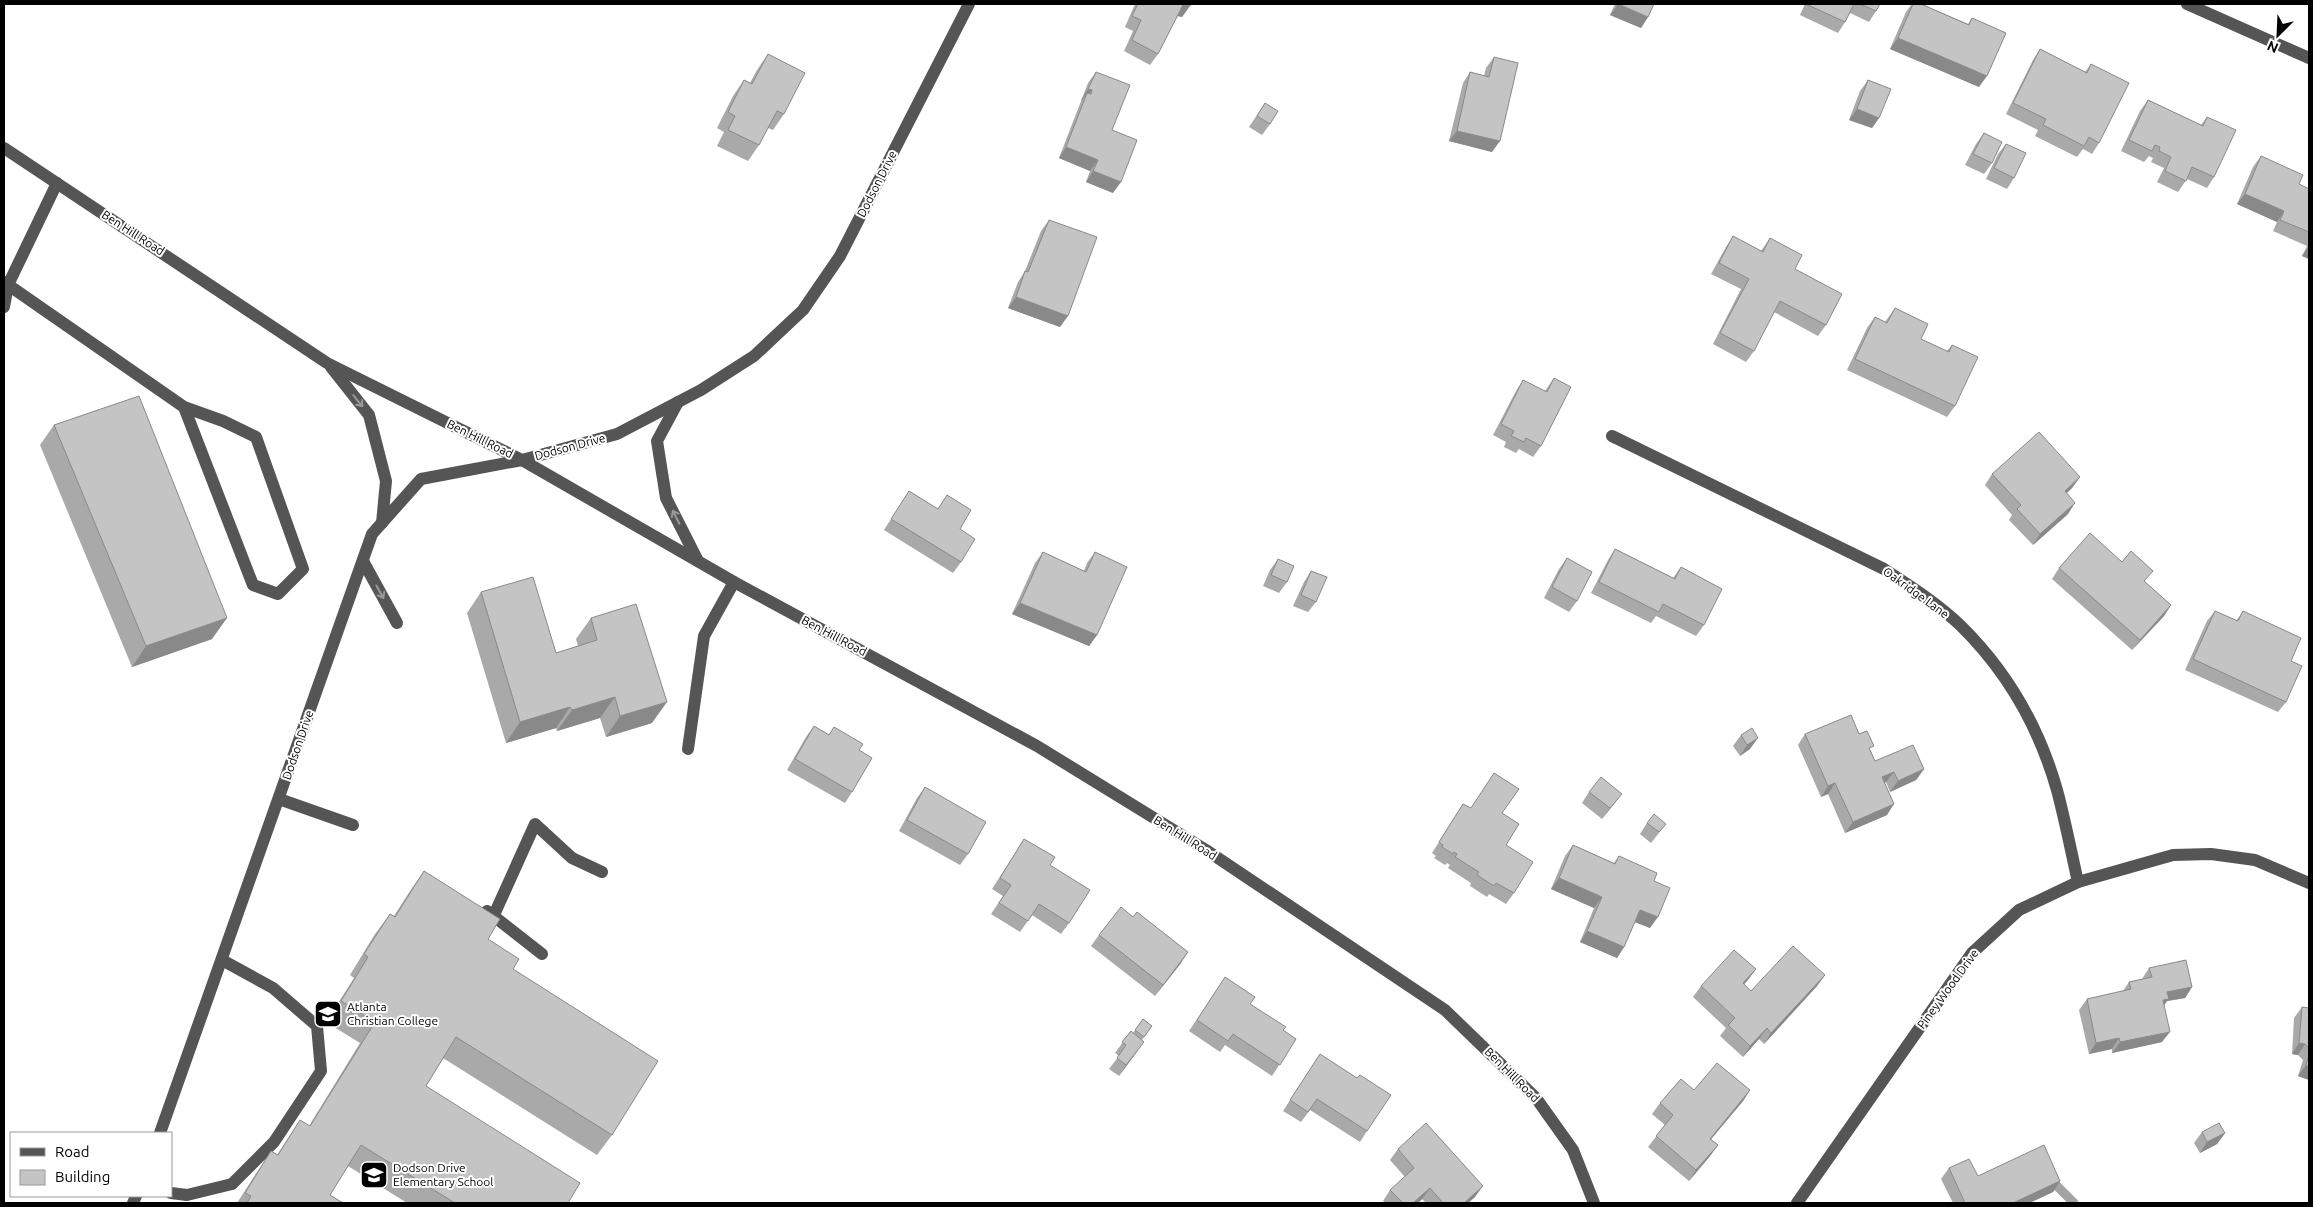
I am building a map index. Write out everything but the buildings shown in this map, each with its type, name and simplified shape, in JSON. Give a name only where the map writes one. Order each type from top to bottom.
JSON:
[{"type":"street","name":"Dodson Drive","points":[[160,1132],[372,534],[421,479],[522,460],[617,434],[678,402],[754,356],[803,310],[840,256],[969,4]]},
{"type":"street","points":[[2187,4],[2309,58]]},
{"type":"street","name":"Ben Hill Road","points":[[4,148],[328,363],[522,460],[734,582],[1037,746],[1206,850],[1445,1010],[1536,1098],[1573,1150],[1594,1203]]},
{"type":"street","points":[[4,307],[6,284],[57,183]]},
{"type":"street","points":[[6,284],[184,407],[223,421],[256,437],[303,569],[278,594],[253,586],[184,407]]},
{"type":"street","points":[[328,363],[369,415],[386,481],[382,523]]},
{"type":"street","points":[[678,402],[657,441],[666,498],[698,560]]},
{"type":"street","name":"Oakridge Lane","points":[[1612,436],[1884,569],[1918,592],[1959,624],[1982,649],[2014,692],[2038,736],[2057,789],[2078,882]]},
{"type":"street","points":[[363,561],[397,623]]},
{"type":"street","points":[[688,749],[704,636],[734,582]]},
{"type":"street","points":[[279,799],[353,825]]},
{"type":"street","points":[[494,915],[535,824],[572,858],[602,872]]},
{"type":"street","name":"Piney Wood Drive","points":[[1797,1203],[1972,953],[2019,910],[2078,882],[2173,855],[2211,854],[2255,860],[2309,883]]},
{"type":"street","points":[[479,906],[494,915],[542,954]]},
{"type":"street","points":[[172,1192],[187,1195],[232,1184],[274,1142],[321,1071],[317,1026],[273,988],[222,960]]},
{"type":"waterway","points":[[2049,1178],[2074,1203]]},
{"type":"place","name":"Atlanta Christian College","points":[[328,1014]]},
{"type":"place","name":"Dodson Drive Elementary School","points":[[374,1175]]}]
